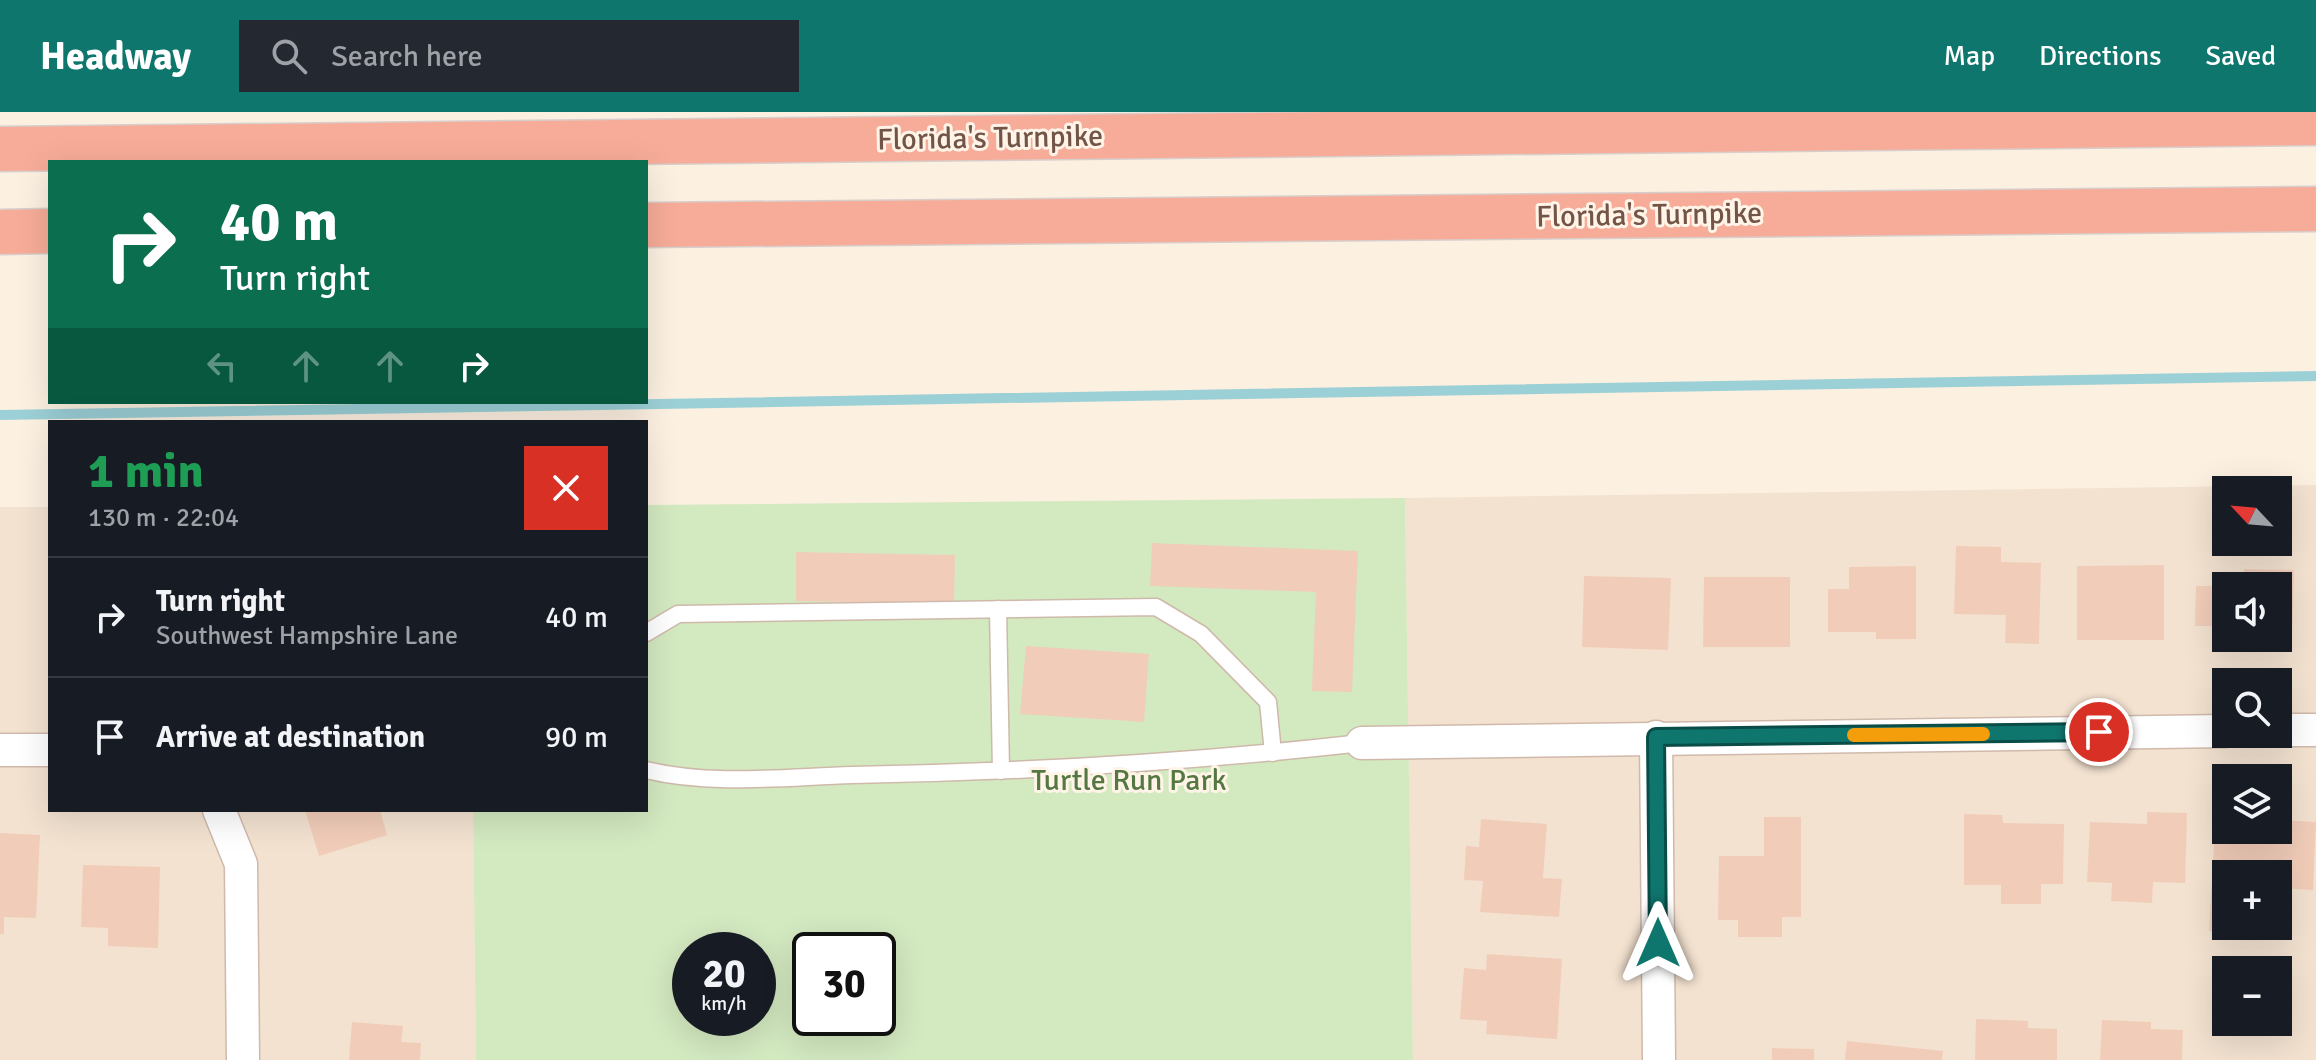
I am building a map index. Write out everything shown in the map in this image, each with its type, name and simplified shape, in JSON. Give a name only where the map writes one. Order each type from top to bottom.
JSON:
[{"type":"highway","name":"Florida's Turnpike","points":[[0,149],[2316,123]]},
{"type":"highway","name":"Florida's Turnpike","points":[[648,225],[2316,209]]},
{"type":"highway","points":[[0,232],[48,231]]},
{"type":"street","points":[[2292,730],[2316,730]]},
{"type":"street","points":[[1362,743],[2212,731]]},
{"type":"street","points":[[1656,737],[1659,1060]]},
{"type":"street","points":[[0,750],[48,750]]},
{"type":"street","points":[[220,812],[241,864],[243,1060]]},
{"type":"lane","points":[[648,632],[678,614],[1156,607],[1201,634],[1268,702],[1273,753]]},
{"type":"lane","points":[[998,609],[1001,771]]},
{"type":"lane","points":[[648,771],[673,777],[724,778],[1001,771],[1192,761],[1362,743]]},
{"type":"shaded area","points":[[2292,485],[2316,485],[2316,1060],[1413,1060],[1405,498],[2212,486],[2212,556],[2292,556]]},
{"type":"shaded area","points":[[0,507],[48,507],[48,812],[473,812],[476,1060],[0,1060]]},
{"type":"green space","name":"Turtle Run Park","points":[[1405,498],[1413,1060],[476,1060],[473,812],[648,812],[648,505]]},
{"type":"building","points":[[1152,543],[1358,551],[1352,692],[1312,691],[1316,592],[1150,586]]},
{"type":"building","points":[[1956,546],[2001,547],[2001,562],[2041,563],[2039,644],[2005,643],[2006,615],[1954,614]]},
{"type":"building","points":[[796,552],[955,555],[954,604],[796,601]]},
{"type":"building","points":[[2164,565],[2164,640],[2077,640],[2077,566]]},
{"type":"building","points":[[1916,566],[1916,639],[1876,639],[1876,632],[1828,632],[1828,589],[1849,589],[1849,567]]},
{"type":"building","points":[[2244,569],[2294,570],[2292,639],[2292,572],[2244,572]]},
{"type":"building","points":[[1584,576],[1671,578],[1668,650],[1582,647]]},
{"type":"building","points":[[1704,577],[1790,577],[1790,647],[1703,647]]},
{"type":"building","points":[[2196,586],[2212,586],[2212,626],[2195,626]]},
{"type":"building","points":[[1026,646],[1149,654],[1144,722],[1020,714]]},
{"type":"building","points":[[306,812],[381,812],[387,835],[319,856]]},
{"type":"building","points":[[2147,812],[2187,813],[2185,883],[2153,882],[2152,903],[2111,901],[2112,883],[2087,882],[2090,822],[2147,824]]},
{"type":"building","points":[[1964,814],[2002,815],[2003,823],[2064,824],[2063,884],[2041,884],[2041,904],[2001,904],[2001,885],[1964,885]]},
{"type":"building","points":[[1764,817],[1801,817],[1801,917],[1782,917],[1782,937],[1738,937],[1738,920],[1718,920],[1719,856],[1764,856]]},
{"type":"building","points":[[1481,819],[1547,824],[1543,878],[1562,879],[1559,917],[1480,912],[1483,881],[1464,880],[1466,846],[1479,847]]},
{"type":"building","points":[[2292,821],[2316,822],[2313,890],[2292,889],[2292,860],[2213,860],[2214,844],[2292,844]]},
{"type":"building","points":[[0,833],[40,835],[36,918],[4,917],[4,934],[0,934]]},
{"type":"building","points":[[83,865],[160,867],[158,948],[108,946],[108,928],[81,927]]},
{"type":"building","points":[[2212,879],[2212,931],[2209,931]]},
{"type":"building","points":[[1487,954],[1562,959],[1557,1039],[1486,1034],[1487,1021],[1460,1019],[1464,968],[1486,970]]},
{"type":"building","points":[[1976,1019],[2028,1021],[2028,1028],[2057,1029],[2057,1060],[1975,1060]]},
{"type":"building","points":[[2102,1020],[2151,1022],[2151,1029],[2183,1030],[2182,1060],[2100,1060]]},
{"type":"building","points":[[352,1022],[403,1026],[401,1042],[421,1043],[420,1060],[349,1060]]},
{"type":"building","points":[[1847,1041],[1943,1051],[1942,1060],[1845,1060]]},
{"type":"building","points":[[1772,1048],[1814,1049],[1814,1060],[1772,1060]]},
{"type":"waterway","points":[[0,415],[2316,376]]},
{"type":"slow traffic","points":[[1854,735],[1983,734]]},
{"type":"route","points":[[1658,943],[1656,737],[2099,732]]}]
